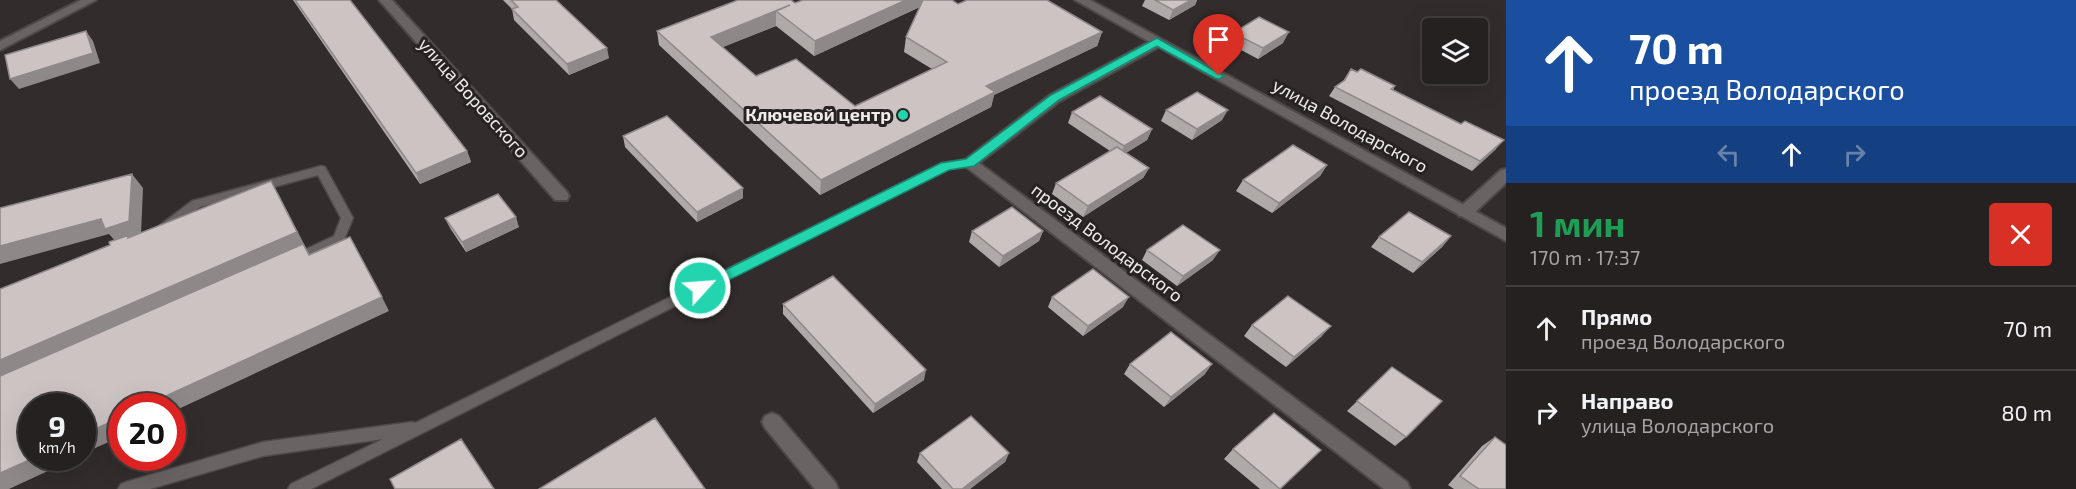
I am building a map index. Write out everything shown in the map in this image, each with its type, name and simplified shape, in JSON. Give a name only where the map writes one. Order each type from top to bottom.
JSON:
[{"type":"street","points":[[0,46],[90,0]]},
{"type":"street","name":"улица Воровского","points":[[385,0],[561,196]]},
{"type":"street","name":"улица Володарского","points":[[1081,0],[1506,235]]},
{"type":"street","points":[[969,163],[1055,98],[1157,42]]},
{"type":"street","name":"проезд Володарского","points":[[969,163],[1400,489]]},
{"type":"street","points":[[1465,212],[1506,174]]},
{"type":"street","points":[[772,423],[828,489]]},
{"type":"lane","points":[[297,489],[946,166],[969,163]]},
{"type":"lane","points":[[148,238],[196,204],[321,170],[347,218],[339,239],[285,263]]},
{"type":"lane","points":[[126,489],[263,449],[422,426]]},
{"type":"building","points":[[295,0],[350,0],[467,151],[416,173]]},
{"type":"building","points":[[511,0],[556,0],[607,48],[567,64],[512,9],[518,7]]},
{"type":"building","points":[[738,0],[791,0],[795,3],[803,0],[906,0],[815,41],[776,11],[790,5],[711,37],[756,76],[796,59],[855,106],[947,62],[906,37],[923,0],[952,0],[958,4],[967,0],[1047,0],[1102,32],[986,86],[995,92],[821,180],[657,31]]},
{"type":"building","points":[[1155,0],[1191,0],[1173,10]]},
{"type":"building","points":[[1259,17],[1289,32],[1263,48],[1233,33]]},
{"type":"building","points":[[86,31],[93,53],[10,79],[5,55]]},
{"type":"building","points":[[1351,69],[1357,72],[1361,69],[1395,86],[1391,89],[1461,124],[1465,121],[1504,140],[1480,161],[1335,87],[1345,80]]},
{"type":"building","points":[[1197,92],[1228,110],[1197,129],[1166,110]]},
{"type":"building","points":[[1100,96],[1152,129],[1124,146],[1072,112]]},
{"type":"building","points":[[667,116],[743,188],[697,212],[623,136]]},
{"type":"building","points":[[1293,145],[1327,165],[1279,203],[1243,180]]},
{"type":"building","points":[[1117,147],[1149,168],[1088,206],[1056,183]]},
{"type":"building","points":[[132,174],[129,221],[105,229],[101,219],[0,246],[0,208]]},
{"type":"building","points":[[271,181],[297,232],[0,360],[0,289],[110,245],[109,242],[129,235],[128,238]]},
{"type":"building","points":[[498,194],[516,217],[462,242],[445,218]]},
{"type":"building","points":[[1012,207],[1043,231],[1003,256],[972,231]]},
{"type":"building","points":[[1409,212],[1451,236],[1422,262],[1379,237]]},
{"type":"building","points":[[1183,225],[1220,250],[1183,276],[1147,250]]},
{"type":"building","points":[[350,237],[382,297],[172,393],[108,393],[108,423],[96,429],[96,393],[18,393],[18,465],[0,473],[0,376],[303,244],[309,255]]},
{"type":"building","points":[[1093,269],[1129,297],[1088,326],[1052,297]]},
{"type":"building","points":[[833,276],[926,370],[875,404],[783,304]]},
{"type":"building","points":[[1288,296],[1331,326],[1294,357],[1252,325]]},
{"type":"building","points":[[1171,332],[1212,364],[1171,397],[1130,364]]},
{"type":"building","points":[[1392,367],[1442,401],[1406,437],[1357,401]]},
{"type":"building","points":[[1274,413],[1321,450],[1280,489],[1233,449]]},
{"type":"building","points":[[971,416],[1009,453],[962,489],[953,489],[920,453]]},
{"type":"building","points":[[655,418],[705,489],[539,489]]},
{"type":"building","points":[[1495,437],[1506,445],[1506,489],[1479,489],[1460,476]]},
{"type":"building","points":[[461,439],[494,489],[395,489],[390,479]]},
{"type":"place","name":"Ключевой центр","points":[[903,115]]},
{"type":"route","points":[[700,288],[946,166],[969,163],[1055,98],[1157,42],[1219,76]]}]
